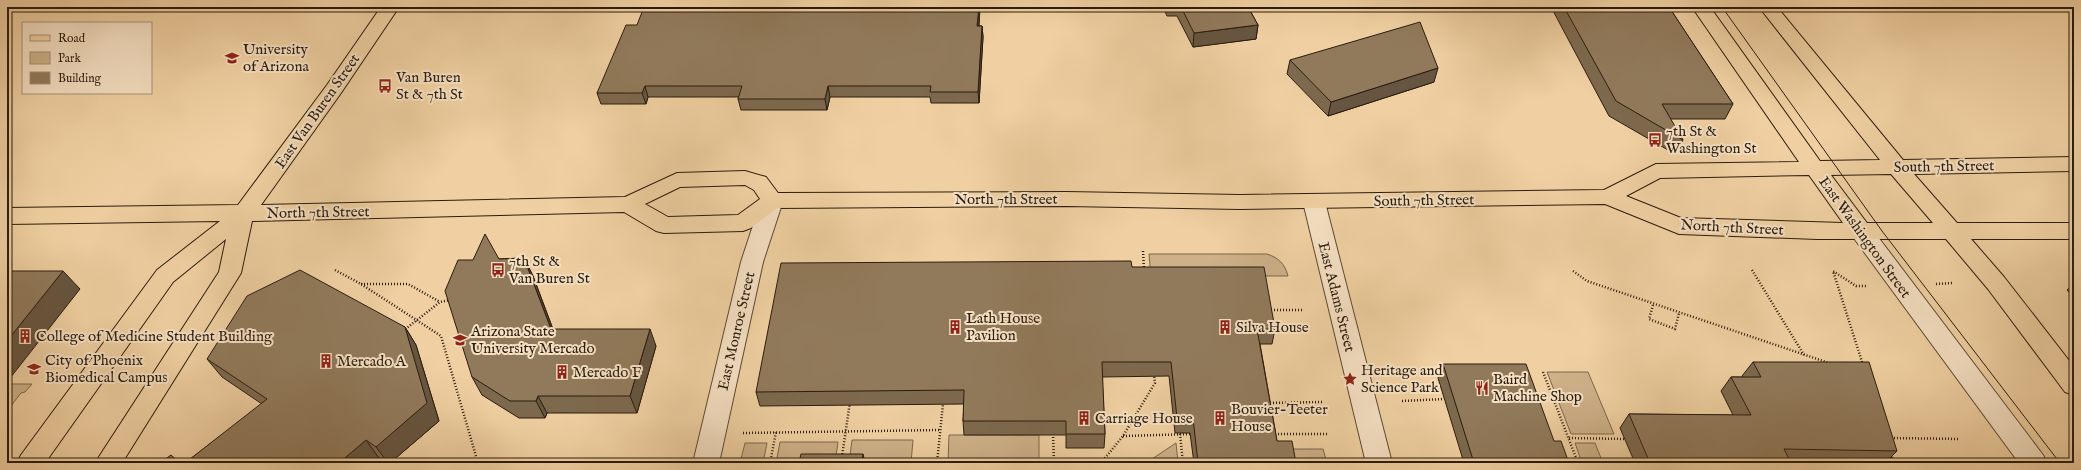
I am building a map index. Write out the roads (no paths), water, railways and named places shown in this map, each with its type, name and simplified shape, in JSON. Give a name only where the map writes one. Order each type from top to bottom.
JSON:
[{"type":"main road","name":"East Van Buren Street","points":[[30,463],[165,276],[243,214],[334,89],[390,7]]},
{"type":"main road","name":"East Washington Street","points":[[1701,7],[1815,169],[1861,231]]},
{"type":"main road","points":[[1768,7],[1897,167],[1996,283],[2074,385]]},
{"type":"main road","name":"South 7th Street","points":[[1815,169],[2074,164]]},
{"type":"main road","points":[[1607,197],[1656,171],[1815,169]]},
{"type":"main road","name":"North 7th Street","points":[[7,216],[243,214],[628,204],[677,180],[755,180],[765,188],[772,201],[1066,199],[1240,202]]},
{"type":"main road","name":"North 7th Street","points":[[1607,197],[1678,226],[1861,231]]},
{"type":"main road","name":"South 7th Street","points":[[1240,202],[1607,197]]},
{"type":"main road","points":[[628,204],[664,225],[743,223],[772,201]]},
{"type":"main road","name":"East Van Buren Street","points":[[108,463],[230,273],[243,214]]},
{"type":"main road","points":[[1861,231],[2074,231]]},
{"type":"street","name":"East Monroe Street","points":[[706,463],[752,262],[772,201]]},
{"type":"street","name":"East Adams Street","points":[[1314,202],[1379,463]]},
{"type":"street","name":"East Washington Street","points":[[1861,231],[2034,463]]},
{"type":"tram line","points":[[1722,7],[1882,231],[2060,463]]},
{"type":"place","name":"University of Arizona","points":[[232,58]]},
{"type":"place","name":"Van Buren St & 7th St","points":[[385,86]]},
{"type":"place","name":"7th St & Washington St","points":[[1655,140]]},
{"type":"place","name":"7th St & Van Buren St","points":[[498,270]]},
{"type":"place","name":"Lath House Pavilion","points":[[955,327]]},
{"type":"place","name":"Silva House","points":[[1225,327]]},
{"type":"place","name":"College of Medicine Student Building","points":[[25,336]]},
{"type":"place","name":"Arizona State University Mercado","points":[[460,340]]},
{"type":"place","name":"Mercado A","points":[[326,361]]},
{"type":"place","name":"City of Phoenix Biomedical Campus","points":[[34,369]]},
{"type":"place","name":"Mercado F","points":[[562,372]]},
{"type":"place","name":"Heritage and Science Park","points":[[1350,379]]},
{"type":"place","name":"Baird Machine Shop","points":[[1482,388]]},
{"type":"place","name":"Carriage House","points":[[1084,418]]},
{"type":"place","name":"Bouvier-Teeter House","points":[[1220,418]]}]
